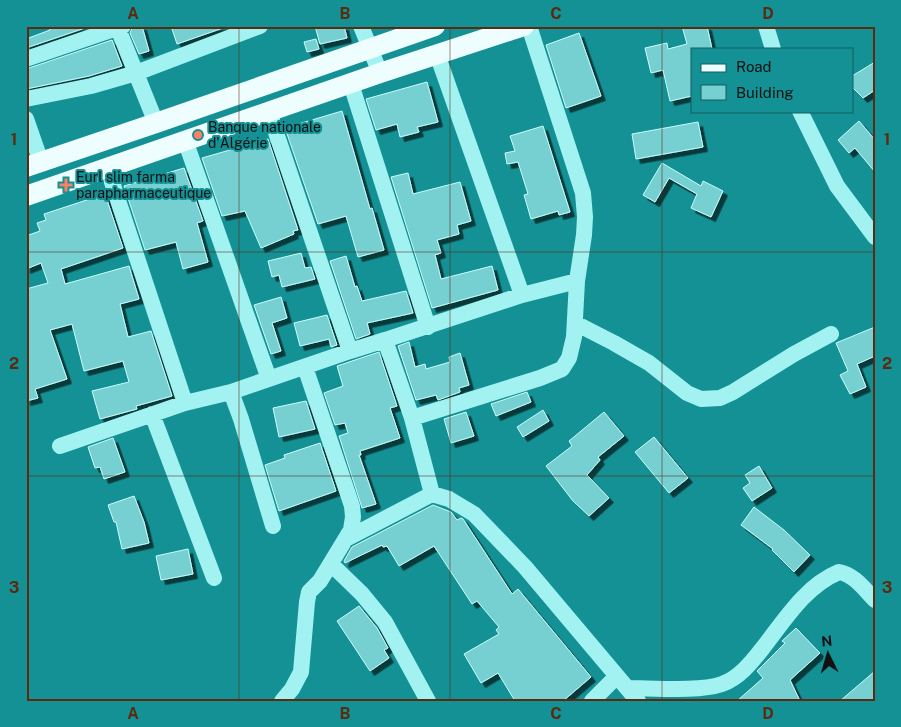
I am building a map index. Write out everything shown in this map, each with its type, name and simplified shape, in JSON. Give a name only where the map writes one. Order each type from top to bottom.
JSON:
[{"type":"main road","points":[[33,164],[435,26]]},
{"type":"main road","points":[[26,196],[380,73],[524,26]]},
{"type":"street","points":[[26,98],[92,86],[136,72],[233,30],[260,26]]},
{"type":"street","points":[[361,26],[380,73]]},
{"type":"street","points":[[412,418],[540,378],[562,369],[571,352],[585,216],[576,170],[529,26]]},
{"type":"street","points":[[766,26],[773,48]]},
{"type":"street","points":[[26,59],[119,27],[156,123]]},
{"type":"street","points":[[437,54],[522,295]]},
{"type":"street","points":[[351,84],[428,327]]},
{"type":"street","points":[[269,112],[350,351]]},
{"type":"street","points":[[800,112],[837,186],[875,237]]},
{"type":"street","points":[[26,119],[33,164]]},
{"type":"street","points":[[185,140],[269,379]]},
{"type":"street","points":[[107,167],[185,402]]},
{"type":"street","points":[[60,446],[185,402],[231,392],[522,295],[577,281]]},
{"type":"street","points":[[575,323],[649,363],[687,393],[701,400],[720,398],[733,392],[794,354],[831,334]]},
{"type":"street","points":[[385,340],[412,418],[432,494]]},
{"type":"street","points":[[282,701],[292,689],[301,672],[309,592],[320,581],[346,539],[351,530],[353,517],[352,506],[305,367]]},
{"type":"street","points":[[231,392],[274,526]]},
{"type":"street","points":[[152,414],[214,578]]},
{"type":"street","points":[[346,539],[432,494],[449,499],[474,514],[525,567],[638,701]]},
{"type":"street","points":[[331,564],[362,594],[385,622],[428,701]]},
{"type":"street","points":[[592,701],[622,682],[706,687],[722,684],[737,676],[754,659],[815,585],[839,572],[853,578],[875,600]]},
{"type":"building","points":[[49,26],[88,27],[26,48],[26,39],[50,30]]},
{"type":"building","points":[[133,26],[142,26],[149,51],[139,54],[130,33]]},
{"type":"building","points":[[171,26],[223,26],[223,28],[177,44]]},
{"type":"building","points":[[315,26],[344,26],[347,38],[320,44]]},
{"type":"building","points":[[682,26],[707,26],[712,48],[691,48],[691,96],[670,101],[663,70],[651,73],[645,48],[667,43],[668,49],[687,44]]},
{"type":"building","points":[[579,33],[601,96],[566,108],[546,45]]},
{"type":"building","points":[[316,39],[319,49],[307,52],[304,42]]},
{"type":"building","points":[[112,40],[122,66],[89,76],[26,89],[26,69]]},
{"type":"building","points":[[875,62],[875,90],[863,98],[854,89],[854,75]]},
{"type":"building","points":[[427,82],[438,122],[417,127],[419,132],[400,137],[397,124],[376,130],[366,99]]},
{"type":"building","points":[[342,111],[370,209],[372,208],[384,250],[358,257],[346,216],[318,224],[285,128]]},
{"type":"building","points":[[859,121],[875,140],[875,172],[855,148],[849,153],[838,140]]},
{"type":"building","points":[[698,122],[703,147],[636,159],[632,134]]},
{"type":"building","points":[[543,126],[570,212],[559,215],[558,211],[531,219],[524,195],[528,194],[518,162],[507,164],[505,153],[515,151],[510,136]]},
{"type":"building","points":[[268,139],[298,230],[293,231],[294,234],[261,248],[245,211],[222,216],[202,158]]},
{"type":"building","points":[[662,163],[701,186],[703,181],[723,191],[711,217],[691,208],[697,194],[669,178],[655,202],[643,195]]},
{"type":"building","points":[[184,168],[203,221],[197,223],[208,262],[183,269],[176,242],[145,250],[124,186]]},
{"type":"building","points":[[408,173],[413,194],[460,182],[471,221],[457,225],[459,234],[437,240],[441,253],[435,255],[441,279],[492,266],[498,290],[432,308],[391,177]]},
{"type":"building","points":[[105,194],[123,248],[61,269],[65,284],[129,266],[139,299],[120,304],[128,337],[151,331],[172,396],[136,406],[137,409],[100,419],[92,391],[129,382],[123,361],[84,371],[72,324],[50,330],[67,379],[35,389],[38,398],[26,401],[26,289],[48,283],[41,263],[26,269],[26,236],[40,231],[37,223],[46,220],[44,214]]},
{"type":"building","points":[[301,253],[305,268],[311,267],[315,279],[282,287],[279,275],[272,277],[268,261]]},
{"type":"building","points":[[346,256],[355,287],[357,286],[362,301],[406,291],[413,313],[367,323],[370,334],[356,339],[330,261]]},
{"type":"building","points":[[281,297],[287,318],[272,323],[281,351],[271,354],[254,305]]},
{"type":"building","points":[[327,315],[337,345],[331,347],[329,339],[300,346],[294,323]]},
{"type":"building","points":[[875,327],[875,356],[857,364],[866,387],[850,394],[840,375],[848,371],[836,343]]},
{"type":"building","points":[[409,342],[415,367],[425,364],[426,369],[450,362],[449,357],[460,353],[469,385],[459,388],[460,392],[438,400],[436,395],[416,400],[398,346]]},
{"type":"building","points":[[379,352],[397,406],[390,408],[400,438],[360,451],[361,455],[359,455],[376,504],[362,508],[339,436],[348,433],[345,423],[335,425],[324,393],[343,386],[337,366]]},
{"type":"building","points":[[527,392],[531,402],[496,416],[491,404]]},
{"type":"building","points":[[306,401],[315,429],[279,437],[273,408]]},
{"type":"building","points":[[543,410],[549,421],[523,437],[517,427]]},
{"type":"building","points":[[466,412],[474,436],[451,443],[444,419]]},
{"type":"building","points":[[604,412],[624,436],[598,457],[600,460],[587,475],[609,498],[589,516],[573,501],[546,466],[572,446],[569,441]]},
{"type":"building","points":[[654,437],[688,478],[669,493],[635,452]]},
{"type":"building","points":[[113,438],[125,472],[104,479],[100,467],[95,468],[88,447]]},
{"type":"building","points":[[320,443],[336,491],[279,511],[265,465],[285,458],[284,455]]},
{"type":"building","points":[[759,466],[772,488],[752,501],[743,488],[750,483],[745,475]]},
{"type":"building","points":[[134,496],[144,522],[149,543],[122,549],[116,522],[114,522],[108,505]]},
{"type":"building","points":[[433,505],[451,512],[457,520],[463,519],[512,594],[518,589],[591,677],[563,701],[515,701],[498,673],[481,683],[464,654],[499,634],[496,630],[499,627],[477,601],[472,604],[434,546],[399,566],[387,546],[383,547],[382,545],[345,563],[344,561],[352,547]]},
{"type":"building","points":[[754,507],[784,530],[810,555],[794,572],[773,549],[741,525]]},
{"type":"building","points":[[188,549],[193,574],[161,580],[156,556]]},
{"type":"building","points":[[359,606],[377,628],[388,648],[384,650],[389,658],[370,671],[337,621]]},
{"type":"building","points":[[796,628],[820,653],[790,680],[800,701],[737,701],[763,678],[757,671],[785,643],[782,641]]},
{"type":"building","points":[[875,671],[875,701],[840,701]]},
{"type":"place","name":"Banque nationale d'Algérie","points":[[198,135]]},
{"type":"place","name":"Eurl slim farma parapharmaceutique","points":[[66,185]]}]
